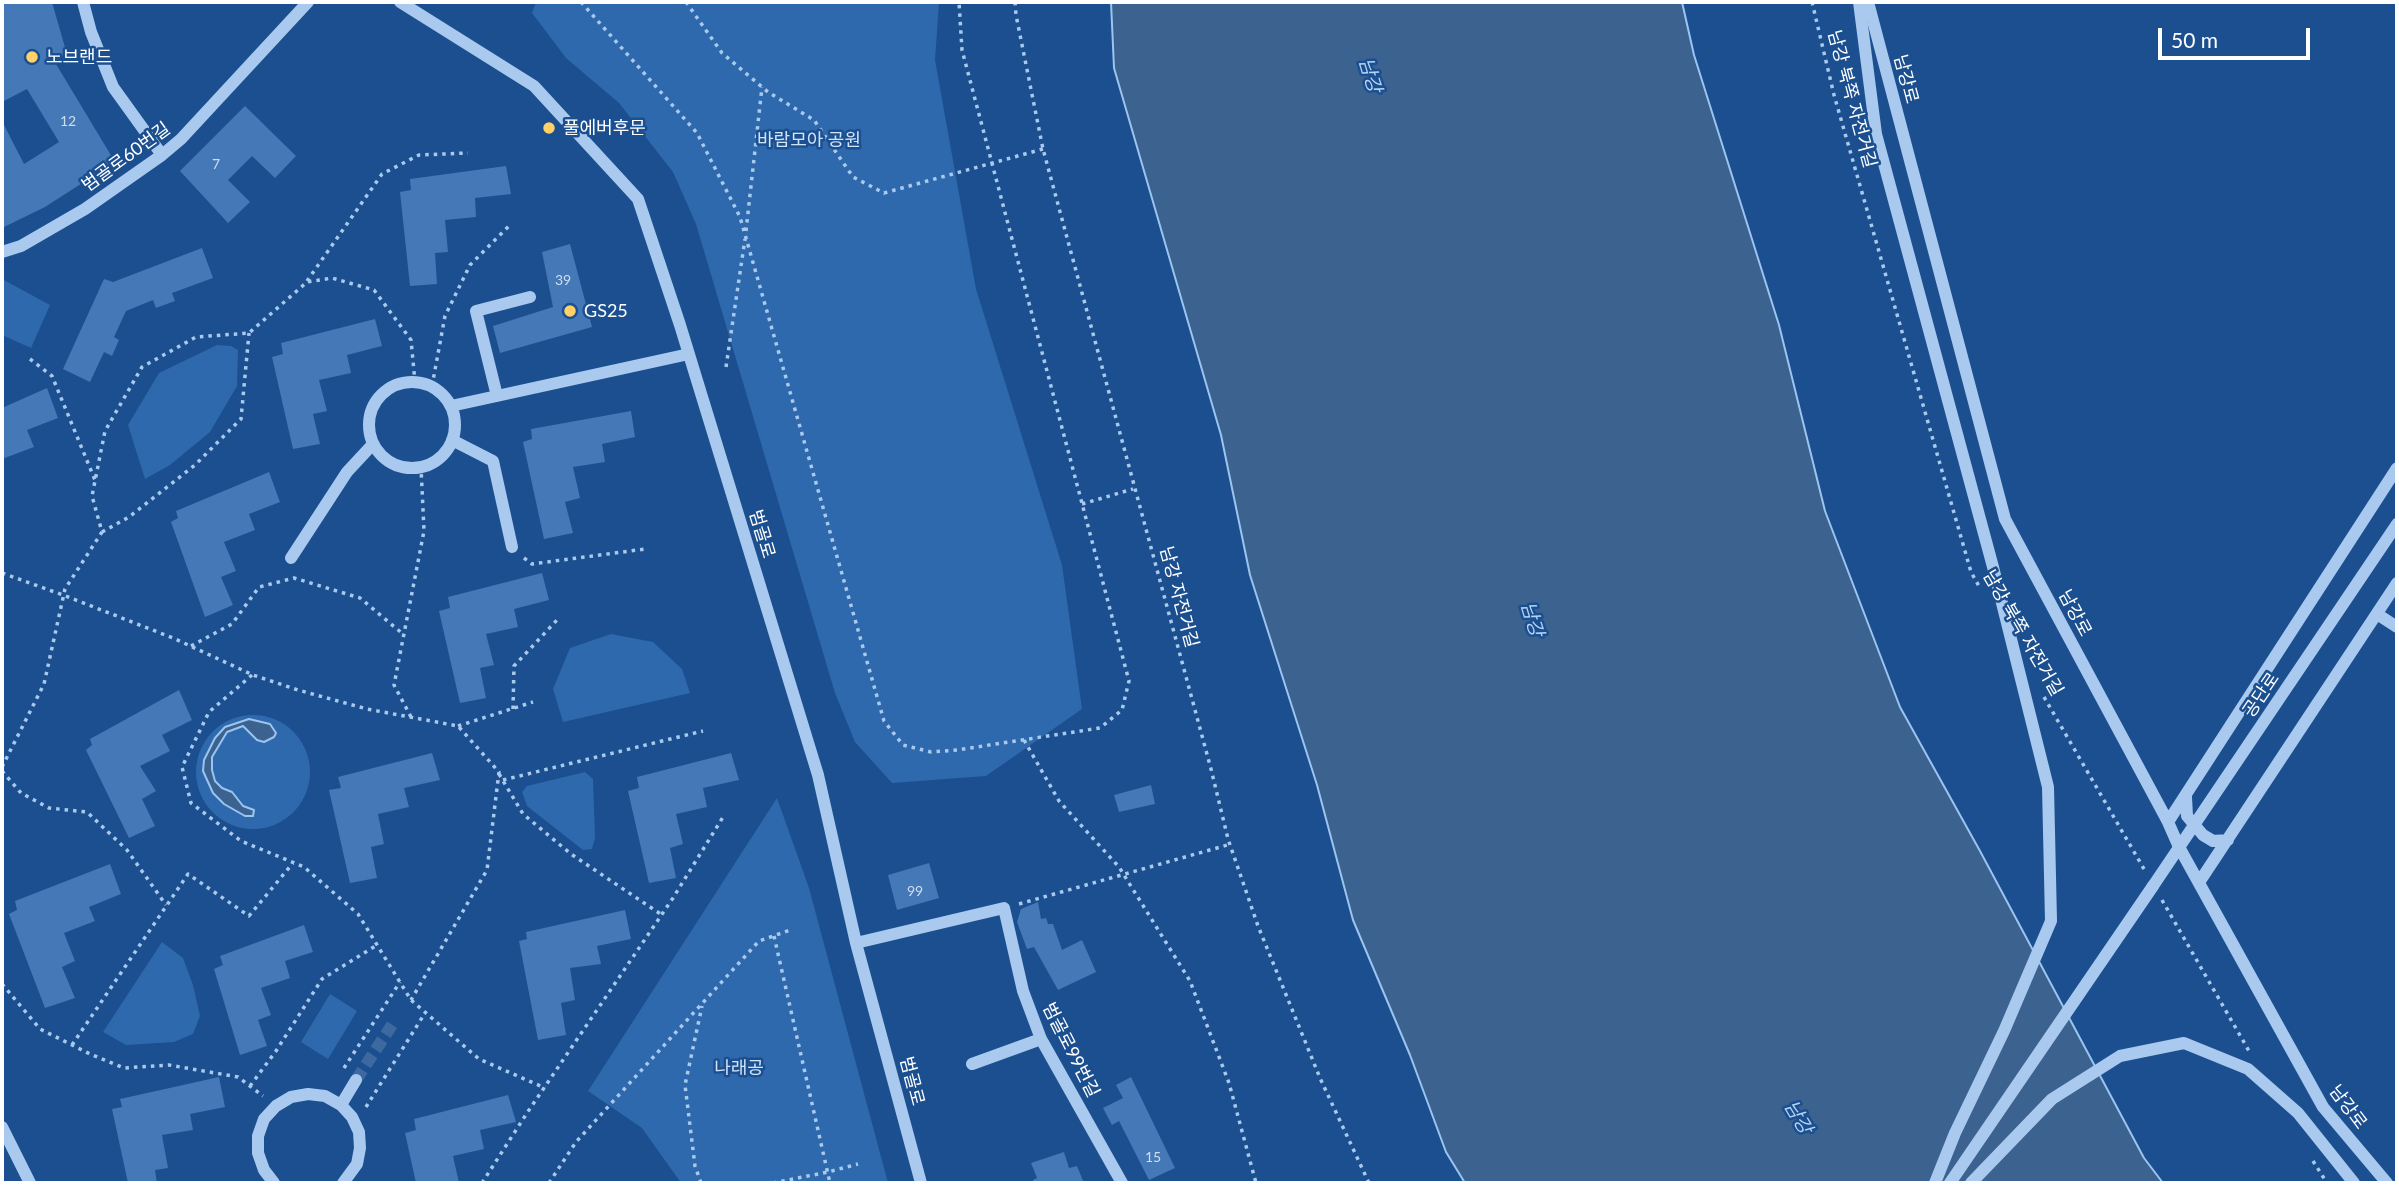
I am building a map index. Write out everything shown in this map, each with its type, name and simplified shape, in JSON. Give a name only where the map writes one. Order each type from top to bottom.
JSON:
[{"type":"street","points":[[83,2],[91,32],[113,87],[162,155]]},
{"type":"street","name":"범골로60번길","points":[[2,252],[21,246],[85,209],[162,155],[181,139],[308,2]]},
{"type":"street","name":"범골로","points":[[400,2],[534,86],[638,200],[689,354],[818,775],[856,943],[921,1183]]},
{"type":"street","points":[[1859,2],[1876,134],[1993,567],[2048,787],[2051,921],[1935,1183]]},
{"type":"street","name":"남강로","points":[[1868,2],[2005,519],[2323,1108],[2387,1183]]},
{"type":"street","points":[[497,396],[476,312],[530,297]]},
{"type":"street","points":[[451,406],[689,354]]},
{"type":"street","points":[[415,382],[432,386],[451,406],[455,417],[453,440],[445,453],[434,462],[407,468],[393,464],[381,456],[373,444],[369,418],[373,405],[382,393],[393,386],[415,382]]},
{"type":"street","points":[[453,440],[493,461],[512,547]]},
{"type":"street","points":[[290,558],[347,472],[373,444]]},
{"type":"street","points":[[2168,822],[2397,468]]},
{"type":"street","name":"공단로","points":[[1950,1183],[2157,892],[2397,524]]},
{"type":"street","points":[[2200,881],[2397,583]]},
{"type":"street","points":[[2377,614],[2397,627]]},
{"type":"street","points":[[2186,797],[2187,816],[2203,835],[2213,841],[2228,840]]},
{"type":"street","points":[[856,943],[1004,908]]},
{"type":"street","name":"범골로99번길","points":[[1004,908],[1023,991],[1041,1039],[1122,1183]]},
{"type":"street","points":[[972,1065],[1041,1039]]},
{"type":"street","points":[[1971,1183],[2052,1099],[2120,1056],[2184,1043],[2248,1069],[2298,1113],[2354,1183]]},
{"type":"street","points":[[341,1105],[356,1080]]},
{"type":"street","points":[[274,1183],[264,1170],[258,1153],[258,1136],[264,1119],[276,1106],[291,1097],[308,1094],[326,1096],[341,1105],[352,1117],[359,1132],[357,1164],[343,1183]]},
{"type":"street","points":[[2,1127],[30,1183]]},
{"type":"path","points":[[581,2],[697,133],[740,217],[884,721],[903,745],[931,752],[1100,728],[1122,709],[1129,681],[962,50],[959,2]]},
{"type":"path","points":[[687,2],[722,53],[762,87],[814,120],[853,177],[884,193],[1043,149]]},
{"type":"path","name":"남강 자전거길","points":[[1015,2],[1043,149],[1231,844],[1268,951],[1320,1078],[1369,1183]]},
{"type":"path","name":"남강 북쪽 자전거길","points":[[1812,2],[1834,95],[1971,572],[1985,596]]},
{"type":"path","points":[[726,367],[762,87]]},
{"type":"path","points":[[102,531],[92,496],[105,431],[142,367],[196,337],[249,333],[307,282],[382,174],[419,155],[468,153]]},
{"type":"path","points":[[432,386],[445,316],[470,265],[511,224]]},
{"type":"path","points":[[307,282],[332,278],[373,290],[411,340],[415,382]]},
{"type":"path","points":[[166,905],[127,850],[87,812],[49,808],[21,793],[2,769],[44,684],[65,589],[102,531],[129,517],[195,465],[241,419],[249,333]]},
{"type":"path","points":[[30,359],[52,376],[95,481]]},
{"type":"path","points":[[411,717],[394,685],[424,531],[421,467]]},
{"type":"path","points":[[1082,504],[1134,489]]},
{"type":"path","points":[[512,547],[532,564],[645,549]]},
{"type":"path","points":[[2,573],[63,594],[253,675],[367,709],[458,726],[533,702]]},
{"type":"path","points":[[190,646],[232,624],[259,587],[294,578],[360,598],[403,634]]},
{"type":"path","points":[[513,709],[514,666],[557,620]]},
{"type":"path","points":[[253,675],[209,712],[182,767],[191,803],[241,841],[304,867],[358,914],[411,1000],[479,1059],[545,1088]]},
{"type":"path","name":"남강 북쪽 자전거길","points":[[2041,692],[2146,873]]},
{"type":"path","points":[[458,726],[499,772],[523,814],[571,854],[662,915]]},
{"type":"path","points":[[503,780],[703,731]]},
{"type":"path","points":[[1024,740],[1059,801],[1124,875],[1190,981],[1229,1083],[1256,1183]]},
{"type":"path","points":[[411,1000],[487,870],[499,772]]},
{"type":"path","points":[[482,1183],[662,915],[723,817]]},
{"type":"path","points":[[1004,908],[1231,844]]},
{"type":"path","points":[[72,1045],[188,874],[249,916],[293,863]]},
{"type":"path","points":[[2157,892],[2251,1055]]},
{"type":"path","points":[[549,1183],[576,1142],[760,941],[793,929]]},
{"type":"path","points":[[774,936],[831,1183]]},
{"type":"path","points":[[250,1086],[322,979],[377,945]]},
{"type":"path","points":[[326,1096],[400,982]]},
{"type":"path","points":[[2,984],[40,1029],[72,1045],[124,1068],[169,1065],[238,1077],[276,1106]]},
{"type":"path","points":[[701,1183],[695,1166],[685,1085],[702,1004]]},
{"type":"path","points":[[355,1124],[425,1012]]},
{"type":"path","points":[[2307,1151],[2327,1183]]},
{"type":"path","points":[[773,1183],[858,1164]]},
{"type":"green space","name":"바람모아 공원","points":[[536,2],[939,2],[935,60],[976,289],[1062,565],[1082,709],[986,776],[892,783],[855,742],[835,693],[696,224],[673,172],[619,103],[566,58],[532,13]]},
{"type":"green space","points":[[2,279],[50,305],[31,348],[2,335]]},
{"type":"green space","points":[[217,345],[231,346],[238,350],[237,386],[210,432],[170,465],[145,479],[128,425],[159,373]]},
{"type":"green space","points":[[611,634],[653,642],[682,669],[690,693],[563,722],[553,689],[570,648]]},
{"type":"green space","points":[[253,715],[275,719],[294,731],[306,750],[310,772],[306,794],[294,813],[275,825],[253,829],[231,825],[212,813],[200,794],[196,772],[200,750],[212,731],[231,719]]},
{"type":"green space","points":[[585,772],[593,779],[595,838],[592,849],[583,850],[527,806],[522,792],[527,786]]},
{"type":"green space","name":"나래공","points":[[777,798],[809,888],[888,1183],[681,1183],[642,1128],[588,1091]]},
{"type":"green space","points":[[162,942],[183,958],[200,1016],[193,1034],[174,1042],[126,1045],[103,1032]]},
{"type":"green space","points":[[330,994],[357,1011],[328,1059],[301,1042]]},
{"type":"water","name":"남강","points":[[1111,2],[1682,2],[1694,55],[1779,325],[1825,511],[1900,707],[2144,1158],[2163,1183],[1465,1183],[1446,1152],[1410,1055],[1353,920],[1317,785],[1250,575],[1221,435],[1114,68]]},
{"type":"water","points":[[249,719],[270,724],[276,733],[274,737],[264,742],[257,740],[243,726],[227,732],[212,757],[215,781],[232,792],[243,806],[254,810],[253,816],[245,816],[224,804],[213,793],[203,771],[204,760],[215,738],[225,727]]},
{"type":"building","points":[[2,2],[52,2],[66,51],[56,64],[115,162],[45,207],[2,228],[2,121],[24,164],[59,142],[27,89],[2,102]]},
{"type":"building","points":[[245,106],[296,156],[275,178],[252,156],[228,180],[250,202],[228,223],[180,171]]},
{"type":"building","points":[[506,166],[511,194],[475,198],[476,217],[445,220],[448,252],[435,253],[437,284],[410,286],[400,192],[411,190],[410,179]]},
{"type":"building","points":[[570,244],[592,327],[500,353],[493,326],[553,307],[542,252]]},
{"type":"building","points":[[202,248],[213,278],[172,293],[175,301],[156,308],[153,300],[126,311],[114,337],[119,340],[112,356],[104,352],[90,382],[63,369],[104,279],[113,282]]},
{"type":"building","points":[[375,319],[382,346],[347,355],[351,373],[319,380],[327,411],[313,414],[320,444],[293,449],[272,357],[283,354],[281,343]]},
{"type":"building","points":[[47,388],[58,418],[27,430],[34,447],[2,459],[2,408]]},
{"type":"building","points":[[631,411],[635,437],[602,444],[605,462],[573,467],[580,498],[565,502],[573,533],[544,539],[523,442],[532,439],[531,429]]},
{"type":"building","points":[[269,472],[280,502],[249,514],[255,530],[224,542],[236,571],[221,577],[233,605],[205,617],[171,522],[178,518],[176,511]]},
{"type":"building","points":[[542,573],[549,600],[514,609],[518,627],[486,634],[494,665],[480,668],[486,698],[460,703],[439,611],[450,608],[448,597]]},
{"type":"building","points":[[179,690],[192,720],[162,735],[170,751],[140,766],[156,791],[142,799],[155,826],[129,838],[86,750],[92,745],[90,739]]},
{"type":"building","points":[[432,753],[440,780],[404,788],[409,807],[378,814],[384,844],[371,847],[377,878],[350,883],[329,790],[341,788],[338,777]]},
{"type":"building","points":[[731,753],[739,780],[703,788],[707,807],[676,814],[683,844],[670,848],[676,878],[649,883],[628,791],[639,788],[637,777]]},
{"type":"building","points":[[1151,785],[1155,804],[1119,812],[1114,795]]},
{"type":"building","points":[[929,863],[939,898],[897,910],[888,875]]},
{"type":"building","points":[[110,864],[121,894],[89,907],[95,921],[64,933],[75,961],[62,967],[75,998],[45,1008],[9,914],[17,910],[15,901]]},
{"type":"building","points":[[1038,902],[1041,919],[1046,918],[1048,924],[1053,924],[1062,950],[1082,940],[1096,972],[1058,990],[1034,947],[1027,949],[1017,922],[1021,909]]},
{"type":"building","points":[[625,910],[631,939],[597,946],[601,964],[570,968],[575,1000],[561,1003],[566,1035],[538,1040],[519,941],[527,939],[526,932]]},
{"type":"building","points":[[304,925],[313,952],[285,961],[290,978],[261,988],[271,1015],[258,1020],[267,1046],[240,1055],[214,969],[223,965],[220,956]]},
{"type":"building","points":[[219,1077],[225,1107],[190,1114],[193,1130],[162,1135],[168,1168],[155,1170],[157,1183],[128,1183],[112,1109],[122,1107],[120,1099]]},
{"type":"building","points":[[1131,1077],[1175,1168],[1149,1180],[1119,1121],[1112,1125],[1103,1108],[1123,1098],[1116,1085]]},
{"type":"building","points":[[508,1095],[516,1122],[480,1130],[484,1149],[453,1156],[459,1183],[416,1183],[405,1133],[416,1130],[414,1119]]},
{"type":"building","points":[[1064,1152],[1069,1168],[1077,1166],[1084,1183],[1033,1183],[1037,1178],[1031,1163]]},
{"type":"tunnel","points":[[356,1080],[394,1022]]},
{"type":"place","name":"노브랜드","points":[[32,57]]},
{"type":"place","name":"풀에버후문","points":[[549,128]]},
{"type":"place","name":"GS25","points":[[570,311]]}]
